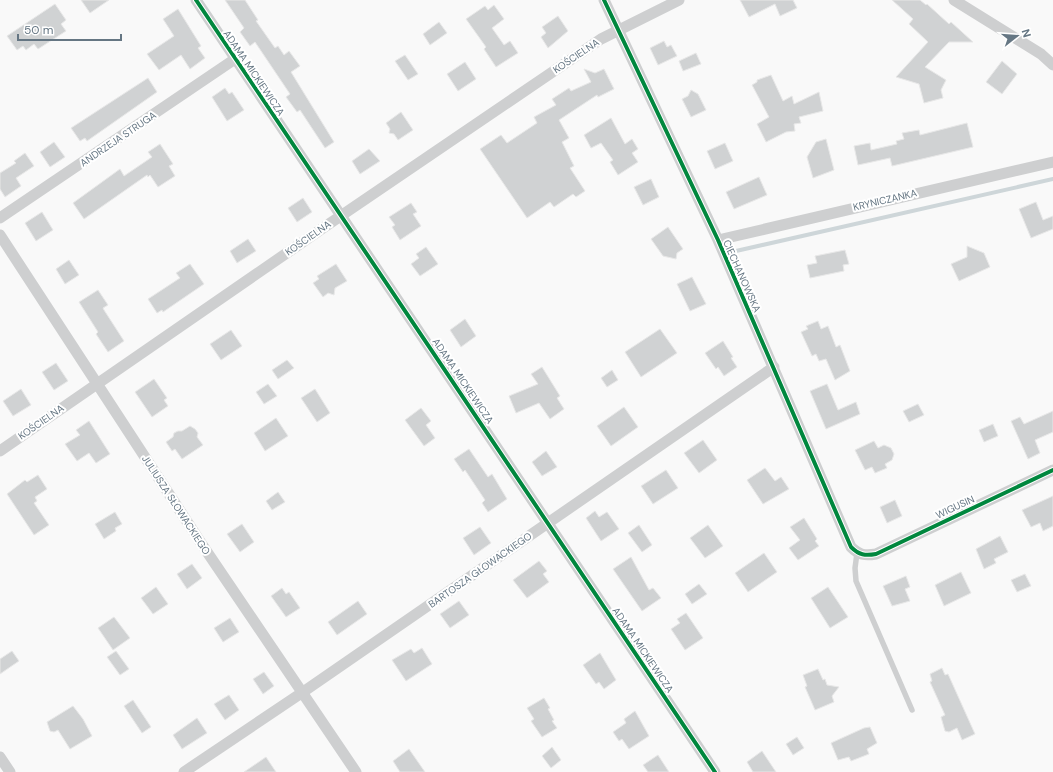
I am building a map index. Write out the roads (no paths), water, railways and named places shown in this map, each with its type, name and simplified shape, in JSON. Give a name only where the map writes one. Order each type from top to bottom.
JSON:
[{"type":"street","name":"ADAMA MICKIEWICZA","points":[[196,0],[715,772]]},
{"type":"street","name":"CIECHANOWSKA","points":[[604,0],[718,240],[851,547],[860,554]]},
{"type":"street","name":"KOŚCIELNA","points":[[0,451],[601,39],[679,0]]},
{"type":"street","points":[[954,0],[1041,54],[1053,65]]},
{"type":"street","name":"ANDRZEJA STRUGA","points":[[0,218],[236,60]]},
{"type":"street","name":"KRYNICZANKA","points":[[718,240],[1053,162]]},
{"type":"street","name":"JULIUSZA SŁOWACKIEGO","points":[[0,234],[201,543],[356,772]]},
{"type":"street","name":"BARTOSZA GŁOWACKIEGO","points":[[184,772],[303,692],[548,522],[774,368]]},
{"type":"street","name":"WIGUSIN","points":[[860,554],[876,554],[1053,470]]},
{"type":"street","points":[[0,757],[10,772]]},
{"type":"lane","points":[[860,554],[855,568],[856,581],[912,710]]},
{"type":"waterway","points":[[736,251],[1053,179]]}]
